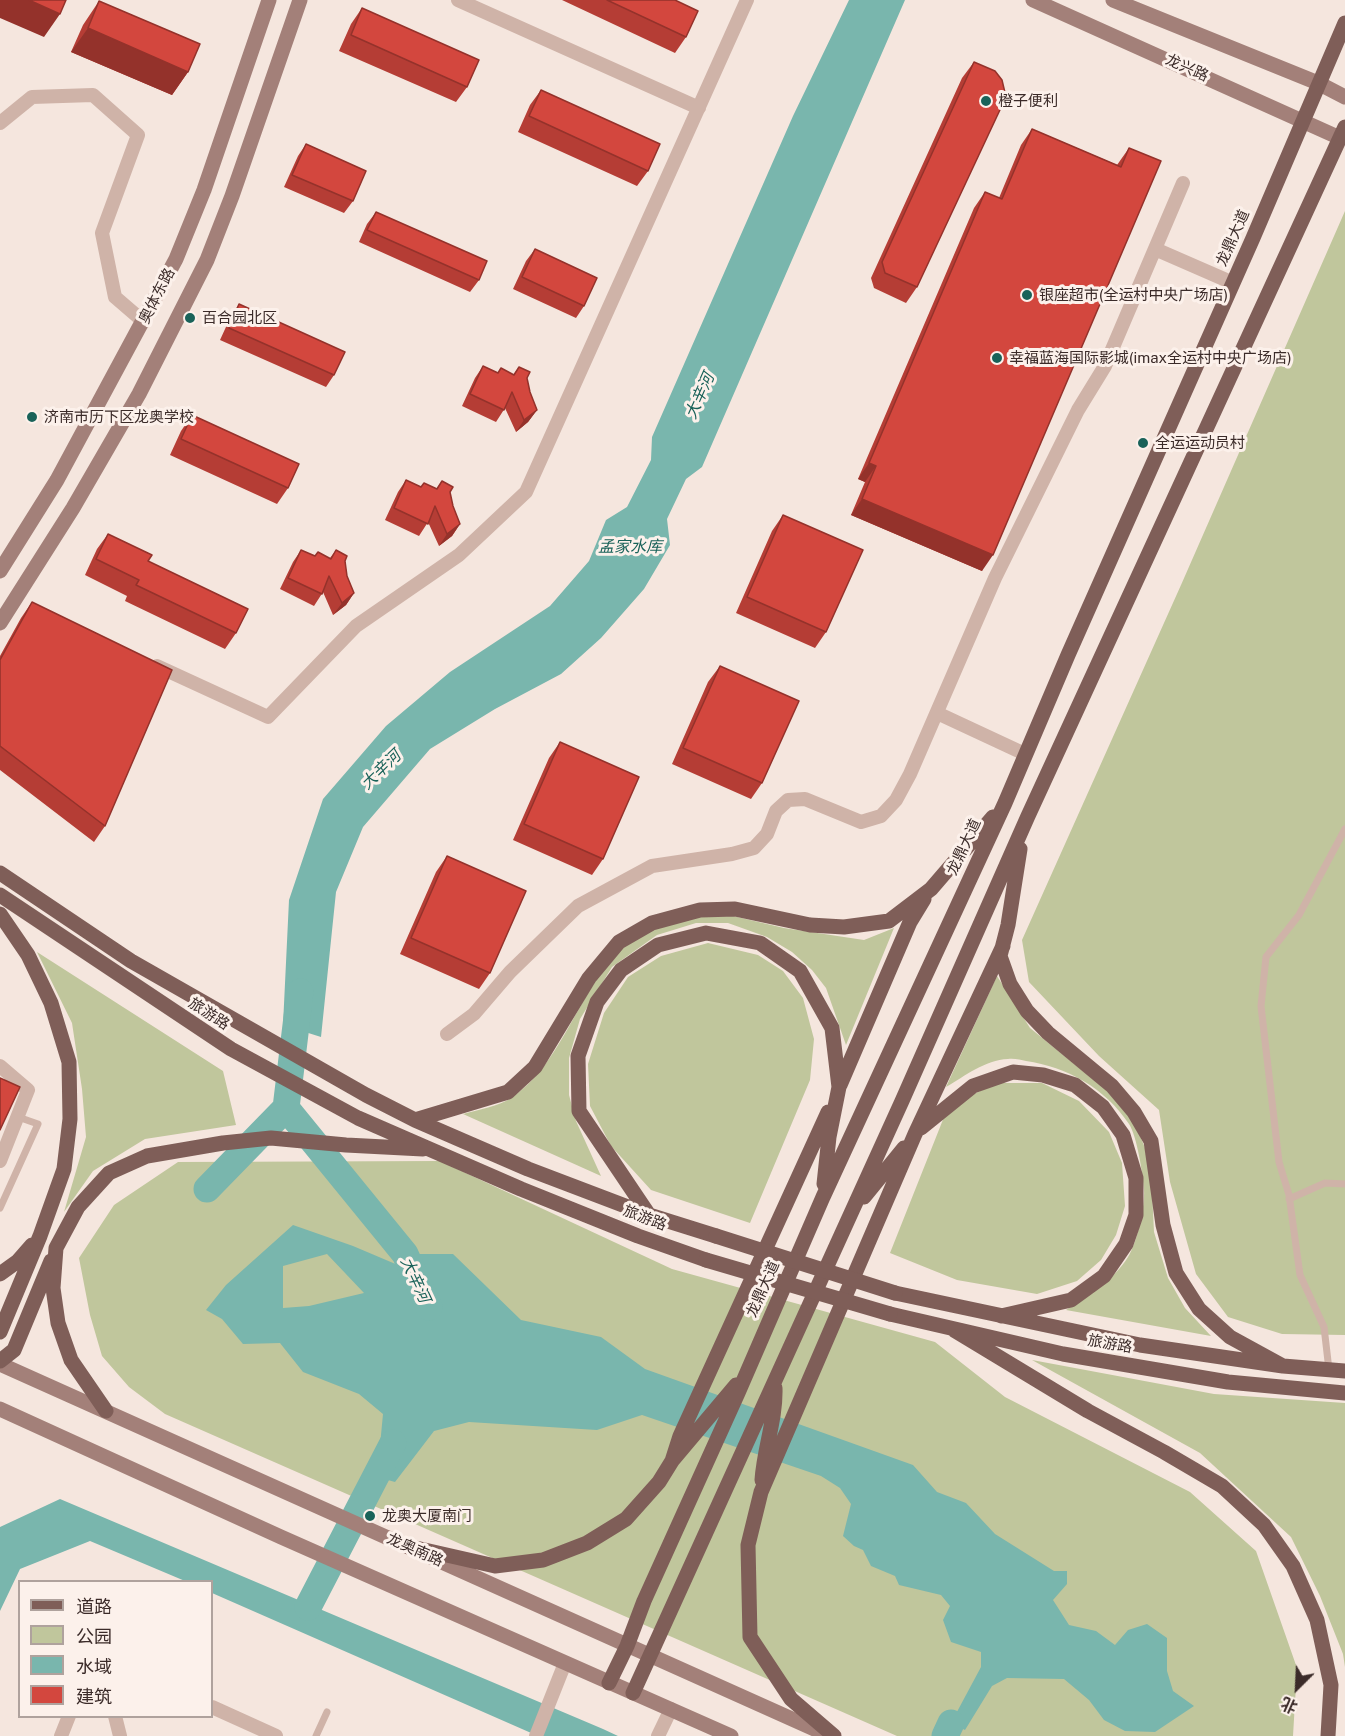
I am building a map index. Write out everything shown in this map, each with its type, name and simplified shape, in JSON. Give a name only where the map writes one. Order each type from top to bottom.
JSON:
[{"type":"main road","name":"奥体东路","points":[[0,571],[57,480],[176,259],[204,190],[269,0]]},
{"type":"main road","points":[[0,623],[19,602],[139,394],[207,260],[232,196],[300,0]]},
{"type":"main road","name":"龙兴路","points":[[1033,0],[1304,121],[1342,132]]},
{"type":"main road","points":[[1113,0],[1318,83],[1345,97]]},
{"type":"main road","name":"龙鼎大道","points":[[609,1683],[714,1447],[734,1393],[1005,803],[1304,121],[1345,22]]},
{"type":"main road","points":[[832,1736],[791,1699],[750,1637],[748,1545],[767,1464],[775,1380],[1028,816],[1214,416],[1342,132]]},
{"type":"main road","points":[[406,1546],[495,1566],[543,1560],[587,1543],[626,1519],[659,1482],[686,1437],[707,1381],[839,1088],[910,922],[931,889],[1005,803]]},
{"type":"main road","points":[[1028,816],[1000,956],[1010,984],[1027,1011],[1048,1033],[1112,1086],[1134,1112],[1151,1141],[1163,1225],[1176,1272],[1199,1309],[1230,1337],[1282,1366]]},
{"type":"main road","name":"旅游路","points":[[0,873],[131,961],[366,1095],[528,1169],[649,1215],[895,1293],[1140,1345],[1282,1366],[1337,1370]]},
{"type":"main road","points":[[416,1119],[508,1092],[535,1067],[589,978],[619,942],[652,923],[700,910],[735,909],[810,925],[844,927],[889,921],[931,889]]},
{"type":"main road","name":"旅游路","points":[[0,895],[231,1049],[358,1118],[638,1236],[706,1260],[890,1314],[954,1330],[1063,1354],[1228,1382],[1345,1393]]},
{"type":"main road","points":[[0,914],[28,955],[51,1003],[69,1062],[70,1119],[64,1168],[40,1236],[0,1332]]},
{"type":"main road","points":[[649,1215],[579,1111],[578,1056],[597,1002],[621,970],[658,945],[706,933],[760,943],[800,971],[832,1028],[839,1088],[829,1137],[823,1197]]},
{"type":"main road","points":[[767,1464],[797,1412],[915,1134],[1003,946]]},
{"type":"main road","points":[[849,1216],[915,1134],[973,1086],[1013,1072],[1043,1075],[1075,1085],[1103,1107],[1123,1134],[1136,1178],[1136,1215],[1126,1244],[1104,1276],[1071,1299],[1001,1316]]},
{"type":"main road","points":[[0,1362],[14,1350],[56,1248],[78,1207],[109,1173],[147,1156],[223,1143],[272,1138],[346,1145],[433,1149]]},
{"type":"main road","points":[[0,1274],[18,1261],[40,1236]]},
{"type":"main road","points":[[56,1248],[53,1288],[58,1323],[71,1360],[106,1411]]},
{"type":"main road","points":[[954,1330],[1088,1411],[1222,1486],[1264,1525],[1293,1566],[1317,1620],[1331,1685],[1328,1736]]},
{"type":"main road","name":"龙奥南路","points":[[0,1362],[627,1646],[832,1736]]},
{"type":"main road","points":[[686,1437],[734,1393]]},
{"type":"main road","points":[[633,1694],[725,1492],[772,1398]]},
{"type":"main road","points":[[0,1409],[281,1538],[731,1736]]},
{"type":"street","points":[[458,0],[699,108]]},
{"type":"street","points":[[141,658],[268,717],[356,626],[459,555],[526,492],[747,0]]},
{"type":"street","points":[[0,123],[32,97],[93,95],[138,135],[102,233],[115,297],[144,322]]},
{"type":"street","points":[[447,1034],[474,1014],[510,972],[578,906],[652,866],[732,854],[754,848],[766,834],[776,811],[788,800],[805,799],[861,822],[881,816],[896,800],[910,774],[995,578],[1078,410],[1105,366],[1183,183]]},
{"type":"street","points":[[1155,249],[1233,283]]},
{"type":"street","points":[[937,713],[1025,754]]},
{"type":"street","points":[[0,1066],[28,1090],[0,1161]]},
{"type":"street","points":[[536,1736],[565,1663]]},
{"type":"street","points":[[213,1707],[276,1736]]},
{"type":"street","points":[[658,1736],[670,1709]]},
{"type":"street","points":[[60,1736],[68,1718]]},
{"type":"street","points":[[116,1718],[120,1736]]},
{"type":"lane","points":[[1337,1370],[1324,1327],[1300,1275],[1289,1199],[1279,1162],[1261,1006],[1266,957],[1299,915],[1345,829]]},
{"type":"lane","points":[[0,1208],[38,1124],[18,1117]]},
{"type":"lane","points":[[1289,1199],[1325,1183],[1345,1184]]},
{"type":"lane","points":[[316,1736],[327,1712]]},
{"type":"green space","points":[[1345,211],[1345,1335],[1282,1334],[1228,1317],[1196,1274],[1170,1182],[1159,1110],[1099,1056],[1029,982],[1022,940]]},
{"type":"green space","points":[[702,915],[733,916],[784,928],[864,940],[894,928],[846,1045],[826,988],[812,970],[792,952],[767,937],[728,923],[696,923],[657,935],[612,967],[580,1019],[569,1058],[569,1095],[576,1121],[601,1176],[463,1114],[506,1101],[532,1080],[550,1058],[593,985],[609,963],[629,943],[658,926]]},
{"type":"green space","points":[[708,943],[758,955],[783,971],[803,998],[814,1039],[810,1080],[750,1223],[651,1190],[611,1146],[590,1106],[588,1064],[604,1013],[628,977],[661,956]]},
{"type":"green space","points":[[37,952],[223,1071],[236,1125],[145,1139],[93,1171],[64,1212],[86,1137],[82,1089],[72,1023]]},
{"type":"green space","points":[[997,976],[1030,1028],[1105,1089],[1134,1121],[1145,1148],[1152,1191],[1154,1232],[1168,1278],[1185,1308],[1211,1336],[1066,1310],[1108,1280],[1122,1266],[1131,1251],[1140,1225],[1144,1197],[1139,1156],[1135,1137],[1129,1124],[1109,1100],[1084,1081],[1056,1068],[1017,1059],[1000,1060],[976,1069],[946,1087]]},
{"type":"green space","points":[[996,1083],[1042,1083],[1079,1101],[1109,1132],[1122,1163],[1125,1206],[1116,1235],[1101,1260],[1077,1281],[1037,1294],[957,1280],[890,1253],[948,1107]]},
{"type":"green space","points":[[440,1161],[672,1269],[935,1342],[1005,1397],[1190,1492],[1256,1551],[1297,1668],[1293,1736],[897,1736],[165,1414],[129,1387],[102,1356],[90,1315],[79,1258],[114,1205],[178,1162]]},
{"type":"green space","points":[[1032,1360],[1214,1394],[1345,1403],[1345,1667],[1343,1654],[1320,1596],[1291,1537],[1200,1453]]},
{"type":"water","name":"孟家水库","points":[[849,0],[905,0],[702,467],[686,479],[667,519],[670,545],[644,589],[601,638],[561,674],[495,709],[430,749],[363,827],[336,892],[321,1037],[283,1025],[289,900],[323,799],[386,726],[450,672],[550,606],[589,561],[606,520],[627,507],[651,460],[652,437],[793,116]]},
{"type":"water","points":[[293,1225],[353,1246],[412,1271],[405,1254],[453,1254],[521,1320],[601,1337],[645,1369],[913,1465],[937,1492],[966,1503],[995,1534],[1054,1571],[1067,1571],[1067,1584],[1053,1600],[1069,1625],[1096,1631],[1115,1645],[1128,1630],[1147,1624],[1167,1638],[1167,1671],[1173,1691],[1194,1706],[1155,1732],[1125,1731],[1104,1720],[1089,1700],[1064,1679],[1007,1678],[992,1686],[965,1730],[951,1723],[981,1667],[981,1652],[951,1642],[943,1620],[950,1606],[941,1595],[899,1585],[895,1576],[871,1566],[863,1550],[854,1546],[843,1536],[851,1504],[840,1488],[821,1476],[642,1415],[597,1430],[469,1422],[434,1431],[395,1482],[377,1477],[383,1414],[359,1394],[303,1372],[280,1343],[243,1344],[222,1319],[206,1310],[226,1285]],"holes":[[[327,1254],[364,1293],[309,1306],[283,1308],[283,1266]]]},
{"type":"water","points":[[60,1499],[618,1736],[538,1736],[213,1593],[213,1580],[183,1580],[90,1541],[20,1569],[0,1611],[0,1527]]},
{"type":"building","points":[[29,0],[66,0],[60,14]]},
{"type":"building","points":[[607,0],[675,0],[698,11],[686,37]]},
{"type":"building","points":[[99,1],[200,44],[188,72],[88,28]]},
{"type":"building","points":[[362,8],[479,60],[467,87],[351,35]]},
{"type":"building","points":[[974,62],[995,71],[1002,80],[1006,97],[917,287],[885,273],[882,262]]},
{"type":"building","points":[[541,90],[660,144],[648,171],[529,116]]},
{"type":"building","points":[[1032,129],[1121,167],[1129,148],[1161,161],[993,555],[862,499],[876,466],[869,463],[985,192],[1002,199]]},
{"type":"building","points":[[306,144],[366,171],[353,201],[292,175]]},
{"type":"building","points":[[376,212],[487,261],[479,280],[367,230]]},
{"type":"building","points":[[535,249],[597,278],[584,306],[522,277]]},
{"type":"building","points":[[239,304],[345,352],[334,375],[229,328]]},
{"type":"building","points":[[483,366],[498,373],[501,368],[514,375],[519,367],[530,372],[527,378],[537,410],[524,420],[512,392],[504,410],[470,394]]},
{"type":"building","points":[[192,415],[299,464],[288,488],[181,439]]},
{"type":"building","points":[[406,480],[421,487],[424,483],[437,489],[442,481],[453,487],[450,492],[460,524],[447,534],[435,506],[428,524],[394,508]]},
{"type":"building","points":[[783,515],[863,550],[826,632],[747,597]]},
{"type":"building","points":[[108,534],[152,555],[148,561],[248,609],[236,633],[136,585],[139,580],[96,559]]},
{"type":"building","points":[[301,550],[315,556],[318,552],[331,559],[336,550],[347,556],[345,561],[347,576],[354,593],[342,603],[329,576],[322,594],[288,578]]},
{"type":"building","points":[[32,602],[172,670],[105,826],[0,746],[0,660]]},
{"type":"building","points":[[720,666],[799,701],[762,783],[683,748]]},
{"type":"building","points":[[560,742],[639,777],[603,859],[524,824]]},
{"type":"building","points":[[447,856],[526,891],[490,973],[411,938]]},
{"type":"building","points":[[0,1078],[20,1087],[0,1130]]},
{"type":"waterway","name":"大辛河","points":[[300,992],[286,1108],[405,1254],[429,1307]]},
{"type":"waterway","points":[[207,1189],[286,1108]]},
{"type":"waterway","name":"大辛河","points":[[308,1607],[393,1443]]},
{"type":"waterway","points":[[945,1736],[951,1723]]},
{"type":"place","name":"橙子便利","points":[[986,101]]},
{"type":"place","name":"银座超市(全运村中央广场店)","points":[[1027,295]]},
{"type":"place","name":"百合园北区","points":[[190,318]]},
{"type":"place","name":"幸福蓝海国际影城(imax全运村中央广场店)","points":[[997,358]]},
{"type":"place","name":"济南市历下区龙奥学校","points":[[32,417]]},
{"type":"place","name":"全运运动员村","points":[[1143,443]]},
{"type":"place","name":"龙奥大厦南门","points":[[370,1516]]}]
